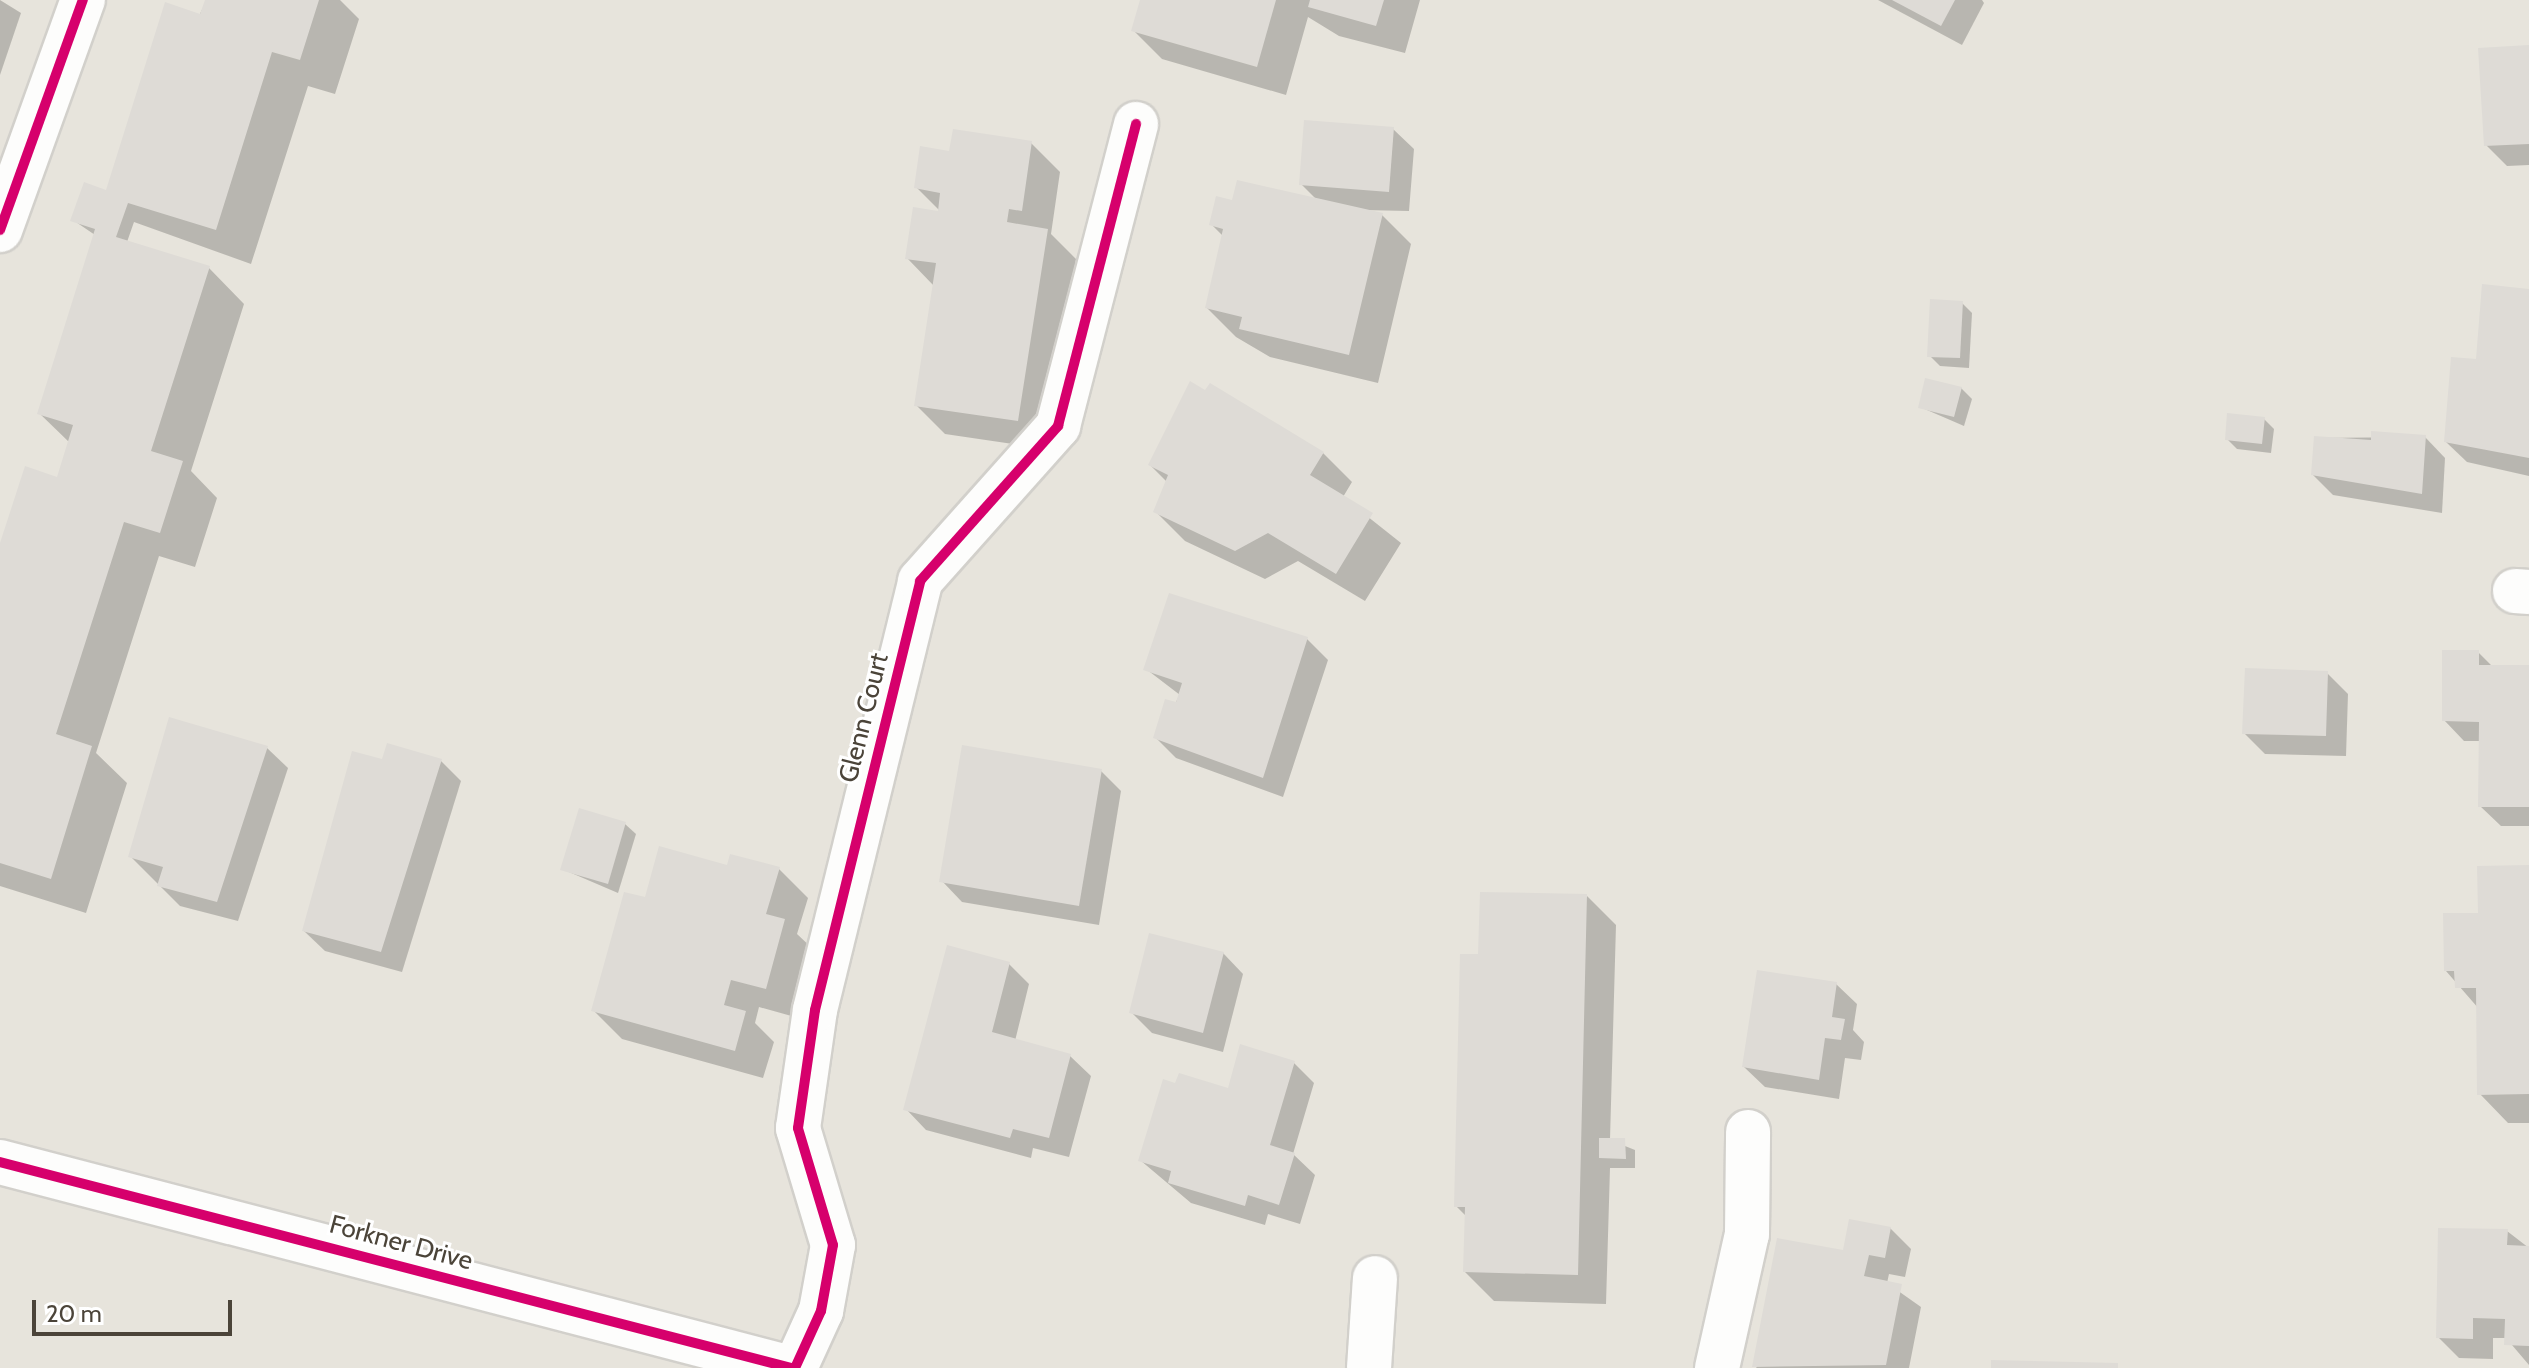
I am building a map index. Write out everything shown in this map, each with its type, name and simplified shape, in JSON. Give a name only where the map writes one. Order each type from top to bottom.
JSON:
[{"type":"street","points":[[0,230],[83,0]]},
{"type":"street","name":"Glenn Court","points":[[793,1368],[821,1311],[833,1245],[798,1128],[815,1010],[920,581],[1058,426],[1136,124]]},
{"type":"street","points":[[1717,1368],[1747,1234],[1748,1132]]},
{"type":"street","name":"Forkner Drive","points":[[0,1162],[793,1368]]},
{"type":"street","points":[[1369,1368],[1375,1278]]},
{"type":"shaded area","points":[[0,0],[2529,0],[2529,1368],[0,1368]]},
{"type":"building","points":[[205,0],[319,0],[300,60],[272,52],[216,230],[128,203],[116,237],[210,266],[151,451],[183,461],[160,533],[124,522],[56,734],[92,746],[51,879],[0,863],[0,543],[25,466],[57,477],[73,425],[37,414],[95,229],[70,221],[84,182],[106,190],[165,2],[200,14]]},
{"type":"building","points":[[1140,0],[1276,0],[1257,67],[1131,31]]},
{"type":"building","points":[[1310,0],[1384,0],[1376,26],[1308,7]]},
{"type":"building","points":[[1892,0],[1955,0],[1941,26]]},
{"type":"building","points":[[2529,45],[2529,144],[2484,146],[2478,48]]},
{"type":"building","points":[[1304,120],[1394,127],[1389,192],[1299,185]]},
{"type":"building","points":[[953,129],[1032,141],[1022,211],[1009,209],[1007,222],[1048,229],[1018,421],[914,406],[936,263],[905,259],[913,207],[938,211],[940,193],[914,188],[920,146],[949,151]]},
{"type":"building","points":[[1237,180],[1383,213],[1349,355],[1239,329],[1242,317],[1205,308],[1223,229],[1209,225],[1216,196],[1232,200]]},
{"type":"building","points":[[2482,284],[2529,289],[2529,458],[2444,442],[2451,357],[2476,359]]},
{"type":"building","points":[[1930,299],[1963,301],[1960,358],[1927,357]]},
{"type":"building","points":[[1925,378],[1962,387],[1954,417],[1918,408]]},
{"type":"building","points":[[1190,381],[1205,390],[1210,383],[1324,452],[1310,475],[1373,513],[1336,574],[1268,533],[1235,551],[1153,512],[1168,475],[1148,465]]},
{"type":"building","points":[[2227,413],[2265,417],[2262,444],[2225,440]]},
{"type":"building","points":[[2371,431],[2426,435],[2422,494],[2311,475],[2314,436],[2371,440]]},
{"type":"building","points":[[1169,593],[1308,637],[1263,778],[1153,738],[1165,699],[1176,702],[1182,683],[1143,670]]},
{"type":"building","points":[[2442,650],[2479,650],[2479,665],[2529,665],[2529,807],[2478,807],[2479,722],[2442,721]]},
{"type":"building","points":[[2245,668],[2328,671],[2326,736],[2242,734]]},
{"type":"building","points":[[169,717],[268,746],[217,902],[157,886],[163,867],[128,857]]},
{"type":"building","points":[[387,743],[442,759],[381,952],[302,931],[352,751],[382,759]]},
{"type":"building","points":[[962,745],[1102,769],[1079,906],[939,882]]},
{"type":"building","points":[[579,808],[626,822],[608,884],[560,870]]},
{"type":"building","points":[[659,846],[727,865],[730,854],[780,867],[766,914],[785,919],[766,989],[731,980],[724,1005],[746,1011],[735,1051],[591,1011],[624,892],[645,897]]},
{"type":"building","points":[[2529,865],[2529,1094],[2477,1095],[2476,988],[2455,988],[2454,971],[2444,971],[2443,913],[2478,913],[2477,866]]},
{"type":"building","points":[[1480,892],[1587,894],[1578,1275],[1463,1272],[1465,1207],[1454,1207],[1460,954],[1478,954]]},
{"type":"building","points":[[1149,933],[1224,952],[1203,1033],[1129,1013]]},
{"type":"building","points":[[947,945],[1010,962],[992,1032],[1071,1054],[1049,1138],[1013,1129],[1010,1138],[903,1110]]},
{"type":"building","points":[[1757,970],[1837,982],[1832,1017],[1845,1019],[1841,1040],[1825,1038],[1819,1080],[1742,1067]]},
{"type":"building","points":[[1240,1044],[1295,1061],[1270,1145],[1295,1153],[1279,1205],[1248,1195],[1245,1206],[1168,1183],[1171,1171],[1138,1161],[1163,1079],[1175,1083],[1179,1073],[1228,1088]]},
{"type":"building","points":[[1599,1138],[1625,1138],[1626,1159],[1599,1158]]},
{"type":"building","points":[[1849,1219],[1891,1227],[1885,1258],[1869,1255],[1864,1276],[1902,1284],[1886,1365],[1752,1367],[1777,1238],[1843,1250]]},
{"type":"building","points":[[2438,1228],[2508,1229],[2507,1245],[2529,1246],[2529,1346],[2504,1345],[2505,1319],[2473,1318],[2473,1339],[2436,1338]]},
{"type":"building","points":[[1991,1360],[2118,1363],[2118,1368],[1991,1368]]},
{"type":"cycle path","points":[[0,230],[83,0]]},
{"type":"cycle path","points":[[795,1368],[821,1311],[833,1245],[798,1128],[815,1010],[920,581],[1058,426],[1136,124]]},
{"type":"cycle path","points":[[0,1162],[791,1368]]}]
